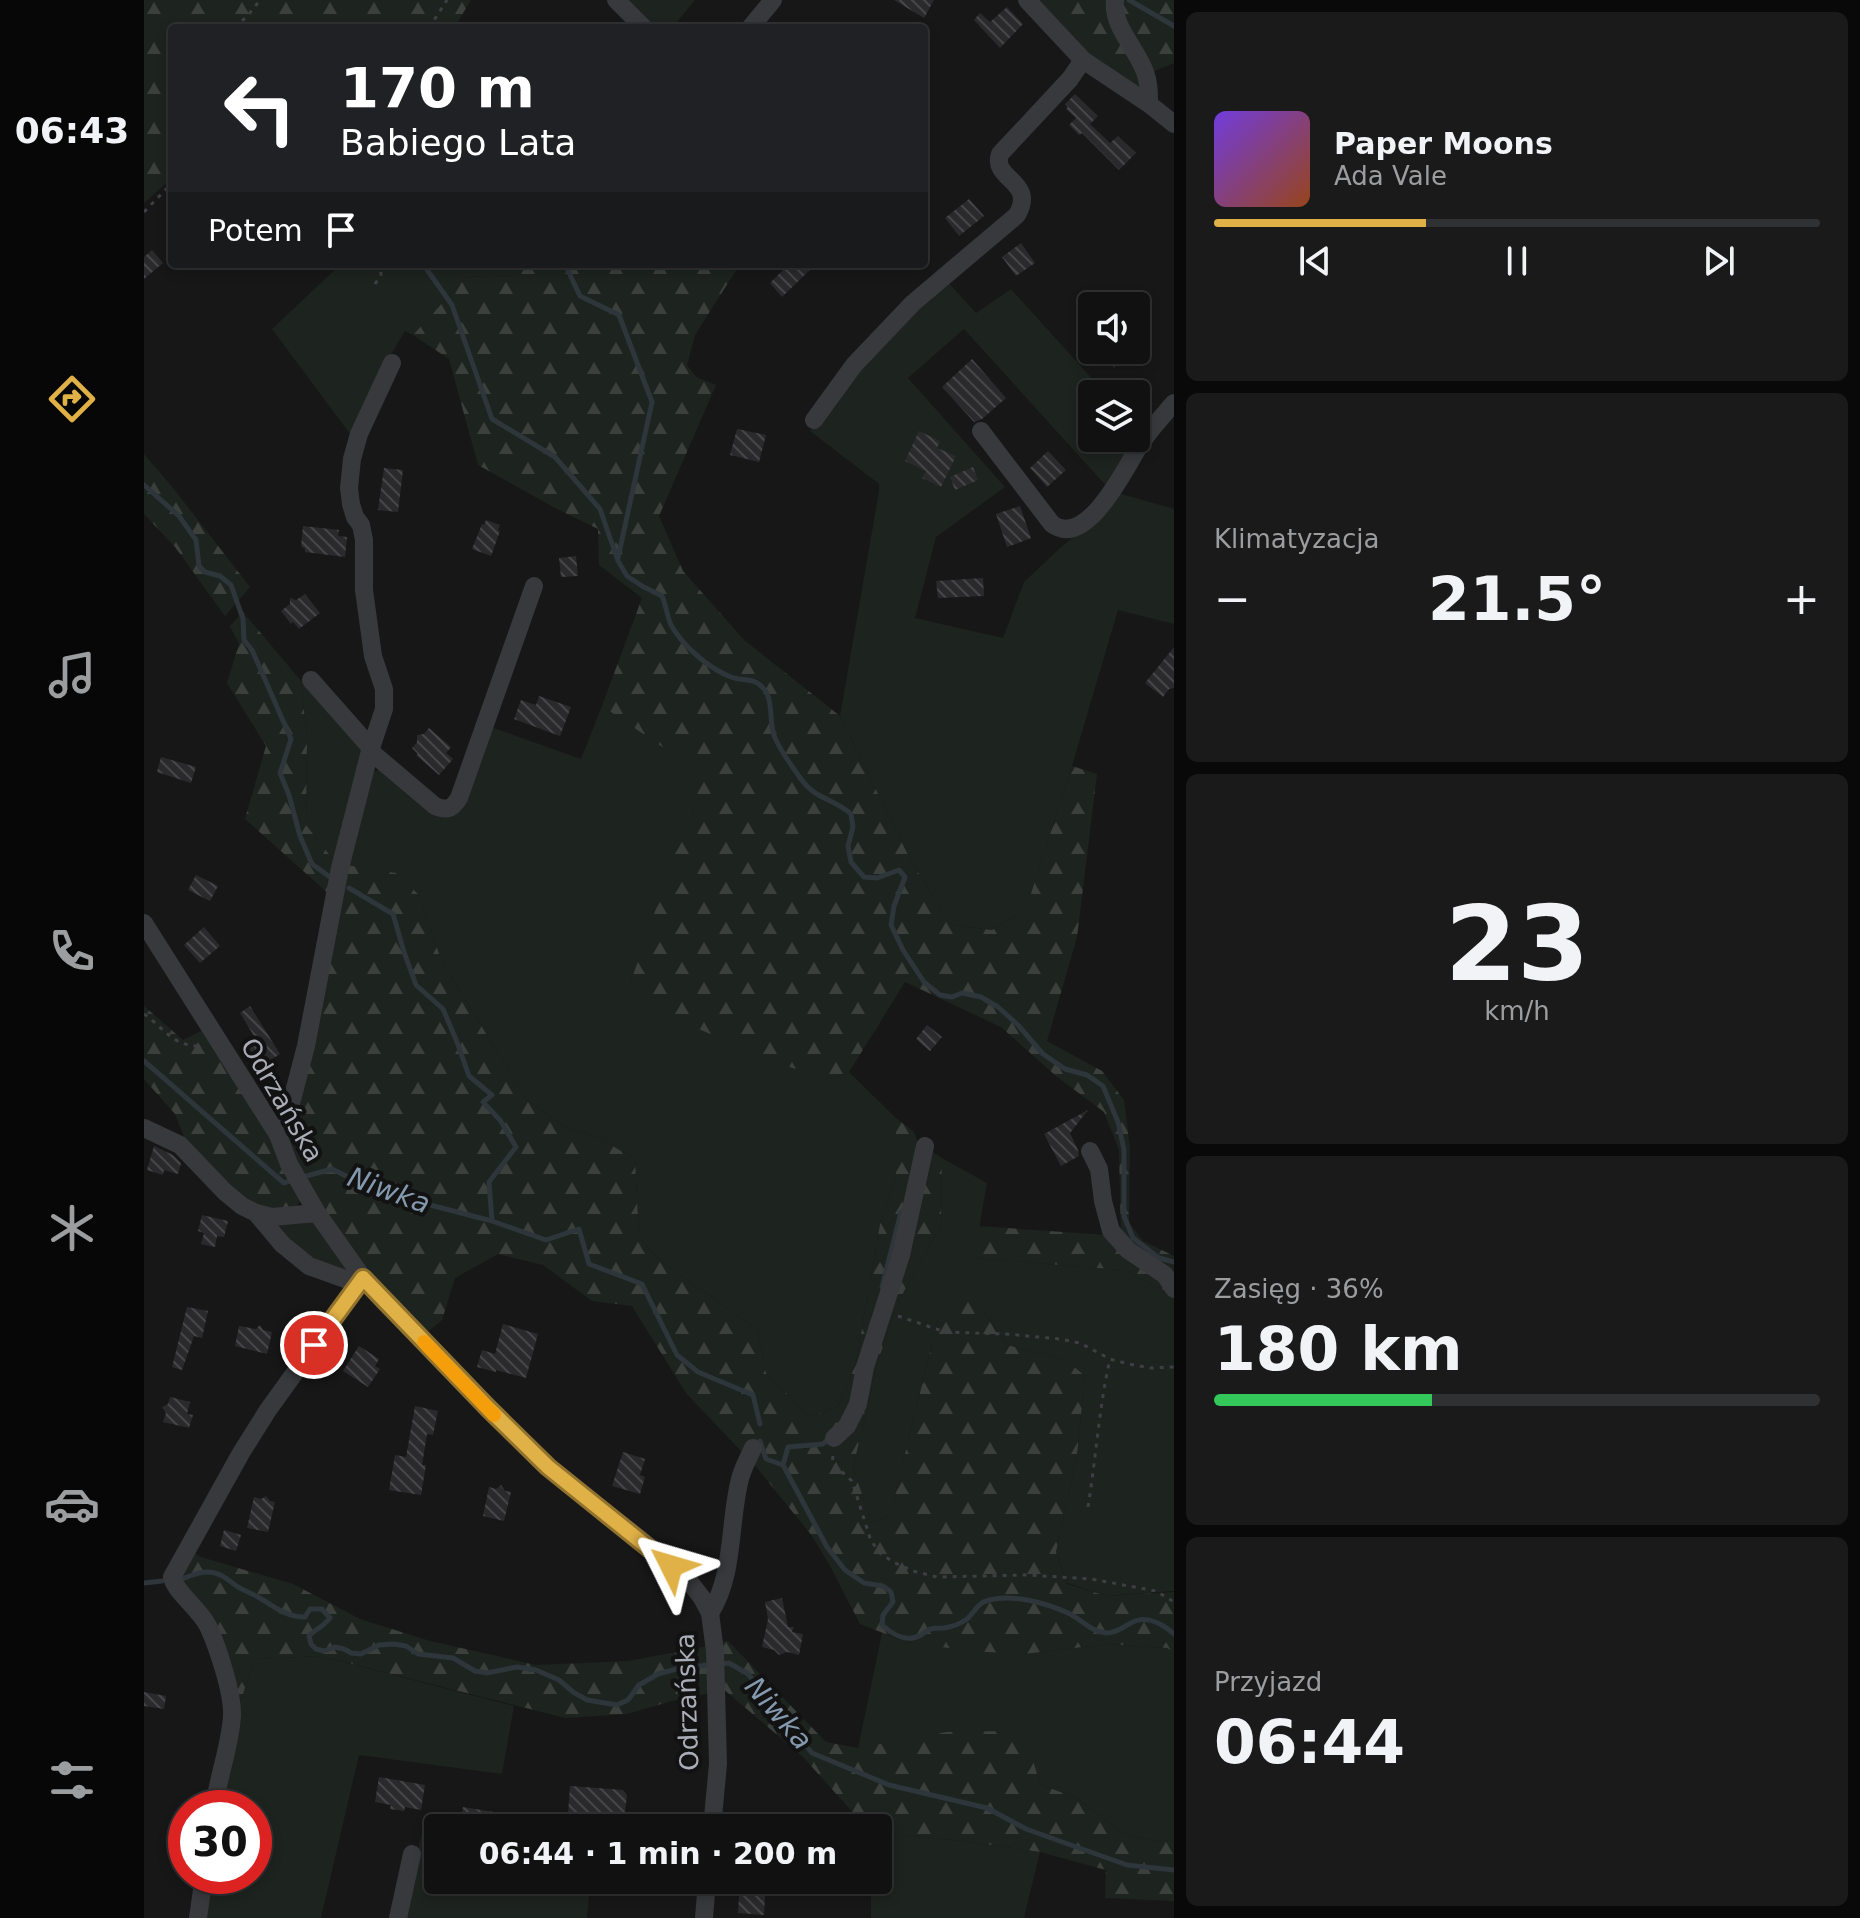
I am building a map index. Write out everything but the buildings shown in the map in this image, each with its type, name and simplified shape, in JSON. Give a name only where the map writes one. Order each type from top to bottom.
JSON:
[{"type":"street","points":[[616,0],[640,24]]},
{"type":"street","points":[[753,24],[773,0]]},
{"type":"street","points":[[1027,0],[1083,60],[1174,124]]},
{"type":"street","points":[[1115,0],[1119,25],[1148,81],[1149,104]]},
{"type":"street","points":[[814,420],[854,365],[913,303],[1017,215],[1023,206],[1023,198],[1021,191],[998,166],[1000,154],[1070,79],[1083,60]]},
{"type":"street","points":[[278,1135],[288,1115],[306,1046],[340,868],[385,700],[373,656],[364,590],[364,540],[351,504],[349,488],[359,434],[392,363]]},
{"type":"street","points":[[981,431],[1052,524],[1059,529],[1070,529],[1098,509],[1125,474],[1154,424],[1174,403]]},
{"type":"street","points":[[311,680],[370,750],[435,806],[444,809],[454,807],[534,586]]},
{"type":"street","name":"Odrzańska","points":[[144,923],[278,1135],[306,1195],[361,1281],[548,1467],[654,1550],[689,1581],[702,1598],[710,1613],[715,1651],[718,1764],[713,1814]]},
{"type":"street","points":[[144,1128],[180,1145],[225,1192],[256,1213],[272,1217],[317,1213]]},
{"type":"street","points":[[834,1438],[847,1426],[858,1404],[865,1367],[901,1255],[925,1146]]},
{"type":"street","points":[[1090,1151],[1099,1169],[1111,1231],[1128,1250],[1165,1275],[1174,1289]]},
{"type":"street","points":[[217,1790],[231,1727],[231,1697],[210,1629],[193,1604],[167,1576],[268,1410],[361,1281],[309,1266],[282,1244],[256,1213]]},
{"type":"street","points":[[710,1613],[723,1584],[739,1481],[753,1448]]},
{"type":"street","points":[[398,1918],[412,1854]]},
{"type":"street","points":[[198,1918],[201,1894]]},
{"type":"street","points":[[704,1918],[706,1894]]},
{"type":"path","points":[[239,24],[260,0]]},
{"type":"path","points":[[432,24],[447,0]]},
{"type":"path","points":[[144,212],[168,187]]},
{"type":"path","points":[[375,284],[381,275],[380,268]]},
{"type":"path","points":[[144,1014],[176,1042],[197,1047],[219,1042]]},
{"type":"path","points":[[883,1311],[945,1332],[1060,1339],[1080,1343],[1110,1359],[1151,1368],[1174,1367]]},
{"type":"path","points":[[1088,1507],[1110,1359]]},
{"type":"path","points":[[834,1438],[832,1463],[852,1481],[871,1541],[880,1553],[893,1562],[937,1577],[1028,1575],[1091,1579],[1156,1591],[1174,1602]]},
{"type":"green space","points":[[144,0],[471,0],[456,24],[168,24],[168,182],[144,203]]},
{"type":"green space","points":[[620,0],[695,0],[675,24],[645,24]]},
{"type":"green space","points":[[1033,0],[1110,0],[1138,68],[1140,82],[1137,88],[1088,55]]},
{"type":"green space","points":[[1121,0],[1174,0],[1174,63],[1152,72],[1120,8]]},
{"type":"green space","points":[[337,268],[526,268],[518,275],[466,277],[413,335],[405,331],[389,358],[353,438],[272,329]]},
{"type":"green space","points":[[526,268],[737,268],[695,335],[687,365],[696,377],[716,385],[659,516],[683,571],[744,640],[840,716],[910,859],[951,925],[992,930],[1026,909],[1072,766],[1097,774],[1077,937],[1047,1041],[1102,1071],[1124,1100],[1130,1148],[1129,1223],[1143,1241],[1174,1256],[1174,1298],[1122,1270],[974,1258],[978,1226],[1121,1236],[1119,1150],[1104,1112],[1056,1076],[1001,1027],[905,982],[849,1072],[831,1079],[772,1062],[688,1024],[630,984],[702,774],[602,706],[642,598],[599,565],[598,529],[478,465],[449,359],[413,335],[466,277],[518,275]]},
{"type":"green space","points":[[946,280],[976,313],[1011,289],[1093,380],[1078,380],[1078,452],[1132,452],[1109,489],[964,329],[908,378],[1005,487],[936,537],[915,618],[1003,638],[1024,582],[1099,516],[1118,493],[1174,509],[1174,624],[1118,610],[1026,909],[992,930],[951,925],[910,859],[840,716],[879,484],[810,431],[857,369]]},
{"type":"green space","points":[[144,454],[250,587],[225,616],[175,547],[144,514]]},
{"type":"green space","points":[[243,612],[301,681],[307,740],[306,825],[336,863],[330,895],[245,819],[266,746],[227,683],[239,644],[230,626]]},
{"type":"green space","points":[[301,681],[364,748],[336,863],[306,825],[307,740]]},
{"type":"green space","points":[[602,706],[703,774],[630,984],[831,1079],[849,1072],[896,1118],[896,1178],[880,1224],[856,1363],[838,1407],[810,1417],[766,1373],[758,1330],[663,1263],[639,1238],[635,1159],[599,1138],[565,1127],[527,1100],[442,962],[419,895],[346,865],[371,773],[382,768],[445,814],[488,726],[581,759]]},
{"type":"green space","points":[[346,865],[396,873],[419,895],[442,962],[527,1100],[565,1127],[599,1138],[635,1159],[639,1238],[663,1263],[758,1330],[766,1373],[810,1417],[838,1407],[856,1363],[880,1224],[896,1178],[896,1118],[914,1132],[918,1143],[942,1158],[941,1225],[897,1304],[878,1361],[853,1468],[872,1523],[890,1515],[939,1315],[960,1296],[982,1309],[1007,1345],[1066,1360],[1085,1376],[1077,1455],[1056,1552],[1067,1584],[1107,1596],[1174,1592],[1174,1652],[1167,1648],[1109,1644],[1024,1654],[970,1651],[906,1642],[860,1624],[812,1536],[758,1469],[686,1393],[632,1306],[592,1301],[543,1265],[498,1254],[455,1278],[442,1320],[425,1334],[388,1298],[323,1211],[286,1143]]},
{"type":"green space","points":[[144,1006],[183,1040],[203,1030],[264,1123],[301,1200],[295,1208],[270,1211],[236,1193],[185,1139],[175,1114],[144,1079]]},
{"type":"green space","points":[[942,1158],[987,1183],[974,1258],[1122,1270],[1174,1298],[1174,1591],[1107,1596],[1067,1583],[1056,1552],[1077,1455],[1085,1376],[1066,1360],[1007,1345],[982,1309],[939,1315],[890,1515],[872,1523],[853,1468],[878,1361],[897,1304],[941,1225]]},
{"type":"green space","points":[[316,1221],[354,1279],[310,1263],[268,1222]]},
{"type":"green space","points":[[190,1550],[201,1557],[293,1584],[360,1619],[430,1641],[536,1665],[629,1661],[708,1646],[711,1693],[627,1714],[566,1718],[320,1656],[254,1659],[238,1710],[180,1583]]},
{"type":"green space","points":[[882,1633],[906,1642],[1024,1654],[1109,1644],[1167,1648],[1174,1652],[1174,1833],[1161,1842],[1126,1835],[1078,1799],[1040,1784],[1027,1741],[858,1748]]},
{"type":"green space","points":[[728,1641],[826,1742],[858,1748],[947,1732],[1007,1731],[1027,1740],[1040,1784],[1078,1799],[1126,1835],[1161,1842],[1174,1833],[1174,1901],[1105,1898],[1106,1870],[1040,1852],[892,1834],[892,1814],[854,1814],[803,1757],[722,1688],[721,1642]]},
{"type":"green space","points":[[320,1656],[514,1706],[502,1774],[359,1755],[321,1918],[202,1918],[205,1894],[272,1894],[272,1790],[222,1790],[238,1710],[254,1659]]},
{"type":"green space","points":[[423,1828],[424,1894],[589,1896],[587,1918],[403,1918]]},
{"type":"green space","points":[[892,1834],[1040,1852],[1024,1918],[871,1918],[871,1894],[892,1894]]},
{"type":"waterway","points":[[1129,0],[1174,26]]},
{"type":"waterway","points":[[426,268],[452,305],[492,419],[555,457],[600,509],[618,561],[627,576],[662,596],[671,625],[689,648],[722,673],[760,685],[769,700],[775,737],[794,769],[813,791],[851,814],[853,827],[848,846],[851,862],[864,877],[877,878],[899,870],[905,877],[894,906],[891,925],[924,982],[940,995],[952,997],[962,993],[981,997],[1018,1025],[1043,1054],[1065,1069],[1087,1075],[1103,1086],[1118,1122],[1124,1150],[1124,1216],[1133,1238],[1159,1258],[1174,1262]]},
{"type":"waterway","points":[[567,268],[580,296],[619,315],[652,402],[618,558]]},
{"type":"waterway","points":[[144,485],[179,516],[196,540],[199,566],[231,585],[243,619],[244,640],[252,650],[291,739],[280,773],[300,836],[312,864],[330,877]]},
{"type":"waterway","points":[[349,888],[393,914],[416,985],[443,1009],[469,1076],[492,1095],[483,1102],[500,1120],[516,1147],[489,1182],[492,1221]]},
{"type":"waterway","name":"Niwka","points":[[144,1061],[284,1183],[293,1180]]},
{"type":"waterway","name":"Niwka","points":[[303,1177],[332,1169],[376,1191],[492,1221],[546,1240],[579,1229],[589,1264],[642,1284],[677,1355],[698,1372],[753,1395],[760,1424]]},
{"type":"waterway","points":[[882,1287],[901,1212]]},
{"type":"waterway","points":[[783,1465],[788,1447],[823,1444],[829,1438]]},
{"type":"waterway","name":"Niwka","points":[[760,1441],[766,1459],[783,1465],[827,1547],[845,1570],[864,1583],[883,1586],[891,1592],[893,1602],[883,1615],[882,1625],[895,1635],[911,1638],[932,1629],[953,1626],[967,1619],[985,1601],[999,1598],[1030,1600],[1059,1609],[1101,1632],[1114,1632],[1135,1621],[1146,1620],[1174,1634]]},
{"type":"waterway","name":"Niwka","points":[[182,1579],[200,1573],[215,1573],[291,1615],[305,1617],[310,1609],[322,1609],[330,1618],[309,1636],[316,1649],[324,1651],[335,1647],[361,1654],[379,1645],[394,1644],[406,1646],[418,1654],[453,1658],[475,1671],[487,1673],[517,1667],[536,1670],[559,1680],[587,1700],[617,1705],[628,1700],[639,1685],[658,1674],[680,1668],[729,1663],[748,1674],[812,1753],[889,1785],[987,1808],[1026,1829],[1127,1865],[1174,1870]]},
{"type":"waterway","name":"Niwka","points":[[144,1583],[162,1581]]},
{"type":"slow traffic","points":[[424,1342],[494,1415]]},
{"type":"route","points":[[314,1345],[363,1278],[548,1467],[671,1566]]}]
